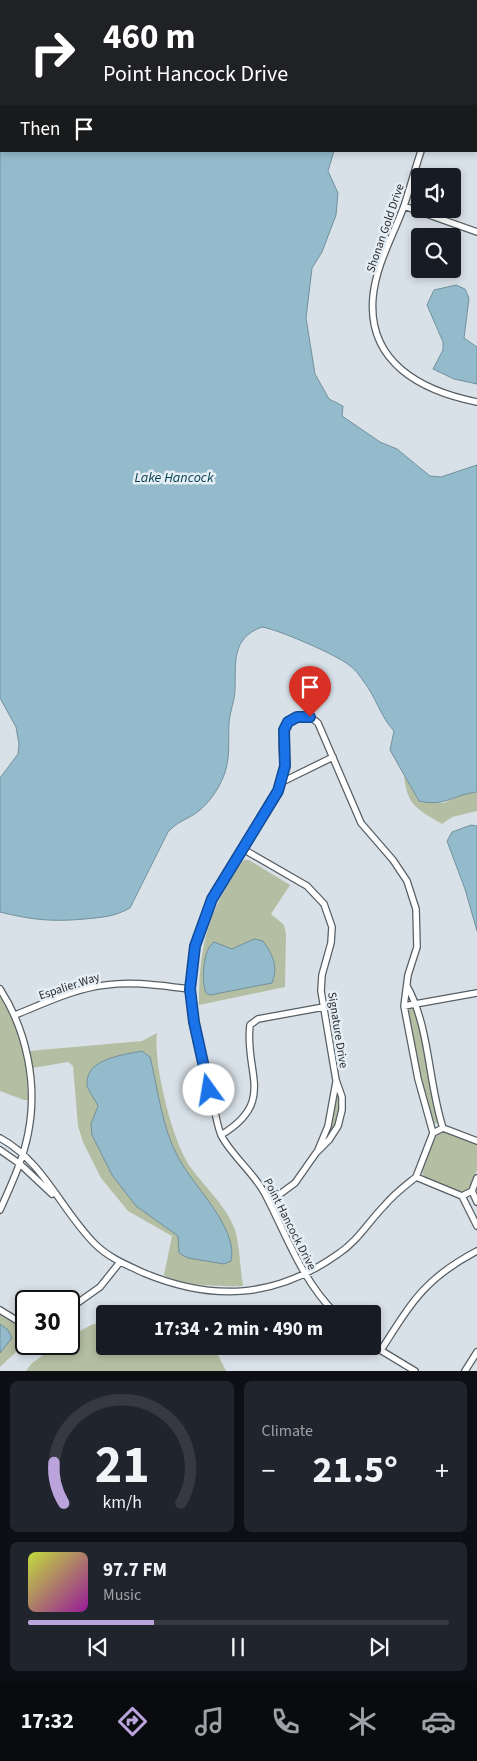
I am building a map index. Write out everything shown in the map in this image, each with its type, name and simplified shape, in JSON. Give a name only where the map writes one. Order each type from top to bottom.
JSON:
[{"type":"street","name":"Shonan Gold Drive","points":[[421,152],[404,206],[379,270],[373,298],[375,327],[386,352],[402,372],[424,386],[457,398],[477,402]]},
{"type":"street","points":[[404,206],[477,232]]},
{"type":"street","name":"Point Hancock Drive","points":[[329,1305],[305,1275],[284,1239],[269,1202],[249,1170],[232,1152],[221,1135],[194,1022],[190,989],[193,957],[202,922],[212,899],[274,799],[282,782],[285,766],[284,730],[288,722],[297,717],[306,716],[318,722],[361,823],[393,860],[407,881],[416,909],[417,947],[406,984],[404,1006],[418,1079],[434,1133]]},
{"type":"street","points":[[282,782],[333,757]]},
{"type":"street","name":"Signature Drive","points":[[243,848],[306,886],[324,904],[332,928],[331,943],[322,975],[324,1007],[336,1080],[342,1097],[340,1118],[329,1140],[316,1153],[295,1183],[269,1202]]},
{"type":"street","name":"Espalier Way","points":[[15,1016],[74,993],[105,985],[141,983],[190,989]]},
{"type":"street","points":[[406,984],[417,1005],[434,1094],[443,1128]]},
{"type":"street","points":[[0,989],[15,1016],[28,1062],[31,1092],[28,1133],[23,1154],[0,1210]]},
{"type":"street","points":[[404,1006],[477,993]]},
{"type":"street","points":[[221,1135],[237,1125],[250,1107],[256,1088],[248,1038],[250,1025],[258,1019],[324,1007]]},
{"type":"street","name":"Signature Drive","points":[[316,1153],[328,1126],[336,1080]]},
{"type":"street","points":[[0,1138],[35,1164],[77,1224],[97,1246],[120,1262],[166,1280],[201,1290],[222,1292],[269,1288],[305,1275],[350,1245],[384,1206],[416,1177],[434,1133],[443,1128],[477,1141]]},
{"type":"street","points":[[0,1150],[20,1164],[61,1202]]},
{"type":"street","points":[[416,1177],[462,1196],[477,1226]]},
{"type":"street","points":[[477,1178],[472,1192],[477,1202]]},
{"type":"street","points":[[462,1196],[472,1192]]},
{"type":"street","points":[[415,1371],[381,1350],[416,1296],[435,1277],[451,1265],[477,1251]]},
{"type":"street","points":[[80,1301],[100,1287],[120,1262]]},
{"type":"street","points":[[0,1310],[15,1319]]},
{"type":"street","points":[[465,1371],[477,1352]]},
{"type":"green space","points":[[404,775],[419,801],[444,803],[459,795],[477,792],[477,811],[452,817],[442,824],[415,806],[408,794]]},
{"type":"green space","points":[[244,860],[249,860],[290,885],[271,914],[284,925],[286,934],[285,987],[199,1005],[200,972],[209,927],[221,898]]},
{"type":"green space","points":[[0,995],[13,1019],[22,1045],[28,1100],[0,1091]]},
{"type":"green space","points":[[413,1007],[416,1009],[439,1121],[435,1124],[424,1096],[409,1013],[409,1008]]},
{"type":"green space","points":[[157,1033],[161,1082],[177,1140],[191,1168],[227,1213],[235,1230],[243,1286],[213,1286],[189,1283],[164,1275],[172,1236],[128,1211],[101,1178],[83,1142],[78,1126],[73,1066],[68,1062],[32,1068],[29,1051],[142,1041]]},
{"type":"green space","points":[[337,1088],[341,1102],[340,1110],[336,1124],[324,1143]]},
{"type":"green space","points":[[440,1132],[445,1132],[477,1145],[477,1170],[468,1191],[460,1193],[427,1179],[423,1175],[428,1152]]},
{"type":"green space","points":[[0,1313],[15,1322],[15,1353],[0,1367]]},
{"type":"green space","points":[[96,1324],[96,1355],[218,1355],[226,1371],[26,1371],[31,1364],[43,1355],[80,1355],[80,1331]]},
{"type":"water","name":"Lake Hancock","points":[[0,152],[334,152],[328,171],[338,193],[336,215],[322,252],[312,268],[306,318],[315,374],[329,399],[343,406],[342,416],[380,442],[397,449],[430,476],[441,477],[477,465],[477,792],[436,803],[419,801],[390,750],[394,731],[368,688],[355,671],[342,661],[320,649],[280,632],[262,627],[245,638],[237,652],[235,693],[229,723],[228,759],[220,785],[202,808],[168,832],[130,908],[108,916],[85,919],[32,919],[0,912],[0,778],[18,754],[19,744],[16,727],[0,698]]},
{"type":"water","points":[[456,285],[465,289],[469,298],[464,338],[477,347],[477,384],[454,379],[433,369],[443,350],[443,342],[427,305],[434,290]]},
{"type":"water","points":[[471,825],[477,826],[477,931],[465,889],[447,841],[452,832]]},
{"type":"water","points":[[254,939],[263,941],[272,956],[275,971],[272,983],[210,995],[206,993],[204,988],[204,966],[210,946],[214,942],[232,949]]},
{"type":"water","points":[[142,1051],[150,1057],[164,1121],[178,1157],[213,1207],[228,1235],[232,1248],[231,1261],[224,1264],[188,1258],[179,1253],[178,1236],[136,1206],[112,1175],[92,1135],[91,1124],[98,1106],[87,1085],[88,1076],[92,1069],[107,1059]]},
{"type":"water","points":[[0,1324],[8,1330],[12,1338],[0,1353]]},
{"type":"route","points":[[209,1090],[194,1022],[190,989],[191,970],[198,934],[212,899],[274,799],[282,782],[285,766],[283,734],[288,722],[301,716],[310,717]]}]
